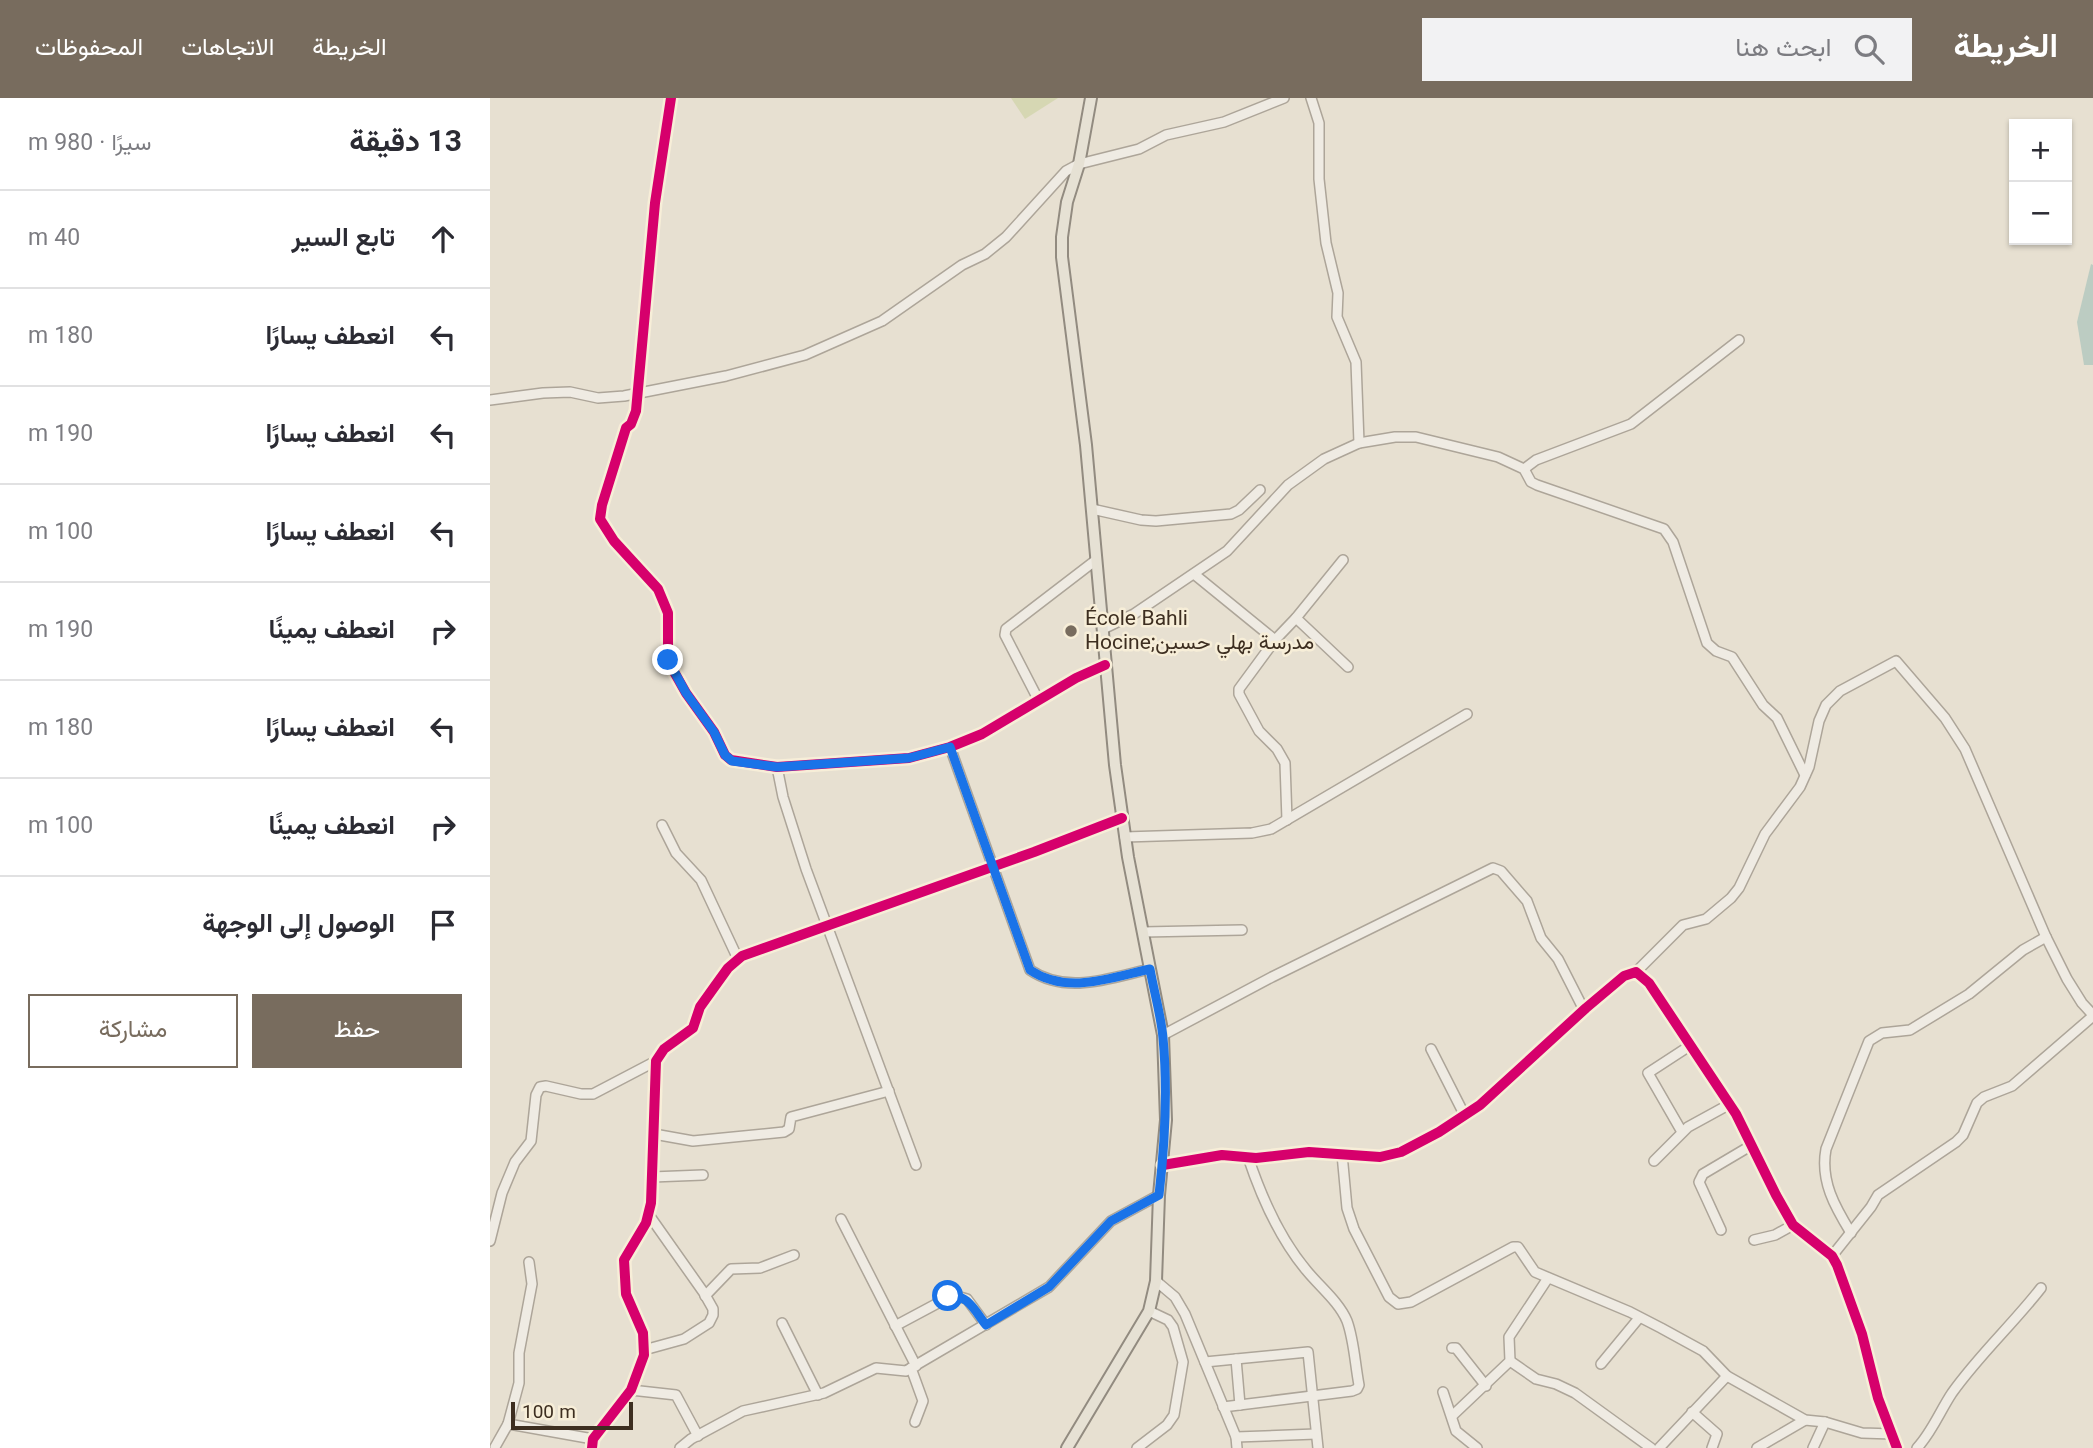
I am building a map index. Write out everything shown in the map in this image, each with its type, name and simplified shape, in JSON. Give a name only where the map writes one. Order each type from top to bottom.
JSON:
[{"type":"main road","points":[[1067,1448],[1149,1311],[1156,1282],[1159,1195],[1166,1120],[1163,1035],[1122,818],[1105,665],[1092,509],[1062,257],[1067,202],[1079,164],[1091,98]]},
{"type":"street","points":[[671,98],[655,203],[634,419],[626,428],[600,519],[614,541],[658,589],[667,613],[668,660],[686,693],[714,732],[725,755],[732,761],[777,767],[909,758],[950,747],[982,734],[1076,678],[1105,665]]},
{"type":"street","points":[[490,400],[543,393],[570,392],[598,398],[638,393],[726,376],[805,355],[882,321],[962,265],[985,254],[1006,237],[1066,171],[1079,164],[1139,149],[1166,135],[1224,122],[1284,98]]},
{"type":"street","points":[[1311,98],[1319,123],[1319,179],[1326,243],[1338,293],[1337,317],[1356,362],[1359,443]]},
{"type":"street","points":[[1524,469],[1536,460],[1631,424],[1739,340]]},
{"type":"street","points":[[1102,629],[1133,614],[1227,551],[1287,485],[1306,470],[1359,443],[1395,437],[1416,437],[1498,457],[1524,469],[1531,482],[1537,485],[1664,529],[1673,542],[1707,643],[1716,651],[1732,657],[1763,705],[1777,718],[1805,775]]},
{"type":"street","points":[[1092,509],[1156,521],[1231,514],[1260,490]]},
{"type":"street","points":[[1039,701],[1005,635],[1006,629],[1096,559]]},
{"type":"street","points":[[1287,820],[1285,762],[1277,749],[1259,731],[1239,691],[1275,640],[1343,560]]},
{"type":"street","points":[[1194,574],[1275,640]]},
{"type":"street","points":[[1296,618],[1348,667]]},
{"type":"street","points":[[1163,1165],[1209,1156],[1271,1157],[1309,1152],[1365,1157],[1391,1155],[1410,1148],[1465,1116],[1624,976],[1636,972],[1683,925],[1706,919],[1731,898],[1739,888],[1765,834],[1800,787],[1819,721],[1832,697],[1896,661],[1945,718],[1965,748],[2046,937],[2067,979],[2093,1016],[2012,1086],[1984,1097],[1977,1103],[1964,1135],[1878,1195],[1832,1256]]},
{"type":"street","points":[[1125,837],[1252,833],[1271,828],[1466,715]]},
{"type":"street","points":[[950,747],[1028,967],[1038,976],[1077,984],[1150,969]]},
{"type":"street","points":[[777,767],[795,837],[826,926],[916,1165]]},
{"type":"street","points":[[508,1424],[593,1444],[631,1390],[644,1350],[643,1333],[626,1294],[625,1260],[649,1214],[656,1061],[664,1048],[693,1028],[700,1007],[728,968],[738,959],[1122,818]]},
{"type":"street","points":[[662,825],[676,853],[701,880],[738,959]]},
{"type":"street","points":[[1163,1035],[1272,977],[1493,869],[1501,871],[1527,901],[1541,938],[1558,959],[1584,1010]]},
{"type":"street","points":[[1143,932],[1242,930]]},
{"type":"street","points":[[1851,1233],[1833,1204],[1823,1163],[1869,1041],[1882,1033],[1910,1030],[1969,994],[2023,950],[2046,937]]},
{"type":"street","points":[[1636,972],[1649,983],[1730,1104],[1793,1225],[1832,1256],[1855,1313],[1878,1398],[1897,1448]]},
{"type":"street","points":[[1682,1132],[1648,1073],[1691,1045]]},
{"type":"street","points":[[1431,1049],[1465,1116]]},
{"type":"street","points":[[490,1241],[502,1193],[515,1162],[530,1144],[536,1095],[540,1087],[593,1094],[656,1061]]},
{"type":"street","points":[[654,1134],[692,1141],[784,1132],[789,1129],[791,1117],[889,1091]]},
{"type":"street","points":[[1654,1161],[1682,1132],[1730,1104]]},
{"type":"street","points":[[1721,1230],[1699,1182],[1703,1174],[1752,1145]]},
{"type":"street","points":[[1342,1154],[1347,1208],[1354,1228],[1389,1297],[1398,1304],[1411,1302],[1513,1247],[1518,1247],[1535,1272],[1630,1312],[1703,1351],[1727,1376],[1805,1420],[1825,1422],[1862,1433],[1893,1434]]},
{"type":"street","points":[[1223,1407],[1354,1390],[1358,1387],[1344,1315],[1307,1271],[1279,1227],[1258,1188],[1248,1157]]},
{"type":"street","points":[[652,1177],[702,1175]]},
{"type":"street","points":[[680,1448],[743,1410],[818,1395],[876,1368],[906,1371],[914,1367],[1049,1287],[1111,1221],[1159,1195]]},
{"type":"street","points":[[644,1350],[678,1341],[709,1322],[713,1315],[713,1309],[705,1296],[649,1214]]},
{"type":"street","points":[[841,1219],[914,1367],[923,1401],[915,1422]]},
{"type":"street","points":[[1754,1240],[1775,1236],[1793,1225]]},
{"type":"street","points":[[705,1296],[731,1269],[760,1268],[794,1255]]},
{"type":"street","points":[[494,1446],[508,1424],[519,1383],[519,1353],[533,1284],[529,1262]]},
{"type":"street","points":[[1451,1416],[1510,1361],[1510,1337],[1548,1278]]},
{"type":"street","points":[[1156,1282],[1175,1297],[1185,1314],[1236,1437],[1237,1448]]},
{"type":"street","points":[[1917,1448],[1927,1437],[1952,1394],[1984,1352],[2040,1288]]},
{"type":"street","points":[[895,1326],[953,1295],[967,1299],[986,1325]]},
{"type":"street","points":[[1137,1448],[1170,1422],[1174,1415],[1183,1362],[1174,1327],[1168,1320],[1149,1311]]},
{"type":"street","points":[[1601,1364],[1639,1318]]},
{"type":"street","points":[[782,1323],[818,1395]]},
{"type":"street","points":[[1452,1348],[1456,1348],[1486,1386]]},
{"type":"street","points":[[1205,1362],[1308,1352],[1318,1448]]},
{"type":"street","points":[[1236,1359],[1240,1405]]},
{"type":"street","points":[[1510,1361],[1536,1379],[1575,1393],[1651,1448]]},
{"type":"street","points":[[1659,1448],[1727,1376]]},
{"type":"street","points":[[631,1390],[647,1390],[655,1395],[676,1395],[698,1436]]},
{"type":"street","points":[[1443,1392],[1456,1431],[1477,1448]]},
{"type":"street","points":[[1692,1412],[1717,1434],[1712,1448]]},
{"type":"street","points":[[1757,1448],[1805,1420]]},
{"type":"street","points":[[1813,1448],[1825,1422]]},
{"type":"street","points":[[1236,1437],[1316,1434]]},
{"type":"green space","points":[[1011,98],[1058,98],[1025,119]]},
{"type":"shaded area","points":[[2091,264],[2093,365],[2084,365],[2077,322]]},
{"type":"cycle path","points":[[671,98],[655,203],[636,411],[631,424],[626,428],[600,519],[614,541],[658,589],[668,613],[668,661],[686,693],[714,732],[725,755],[731,760],[777,767],[909,758],[950,747],[982,734],[1076,678],[1105,665]]},
{"type":"cycle path","points":[[592,1448],[593,1439],[631,1390],[644,1355],[643,1333],[626,1294],[624,1260],[646,1223],[651,1203],[656,1061],[664,1049],[693,1028],[700,1007],[728,968],[742,956],[1122,818]]},
{"type":"cycle path","points":[[1163,1165],[1222,1155],[1256,1158],[1309,1152],[1380,1157],[1401,1152],[1439,1132],[1480,1105],[1586,1008],[1624,976],[1636,972],[1649,983],[1736,1114],[1793,1225],[1832,1256],[1837,1265],[1862,1334],[1878,1398],[1897,1448]]},
{"type":"place","name":"École Bahli Hocine;مدرسة بهلي حسين","points":[[1071,631]]},
{"type":"route","points":[[668,660],[686,693],[714,732],[725,755],[732,761],[777,767],[909,758],[950,747],[1030,970],[1049,980],[1077,984],[1150,969],[1163,1035],[1165,1063],[1166,1120],[1159,1195],[1111,1221],[1049,1287],[986,1325],[967,1299],[958,1295],[948,1296]]}]
